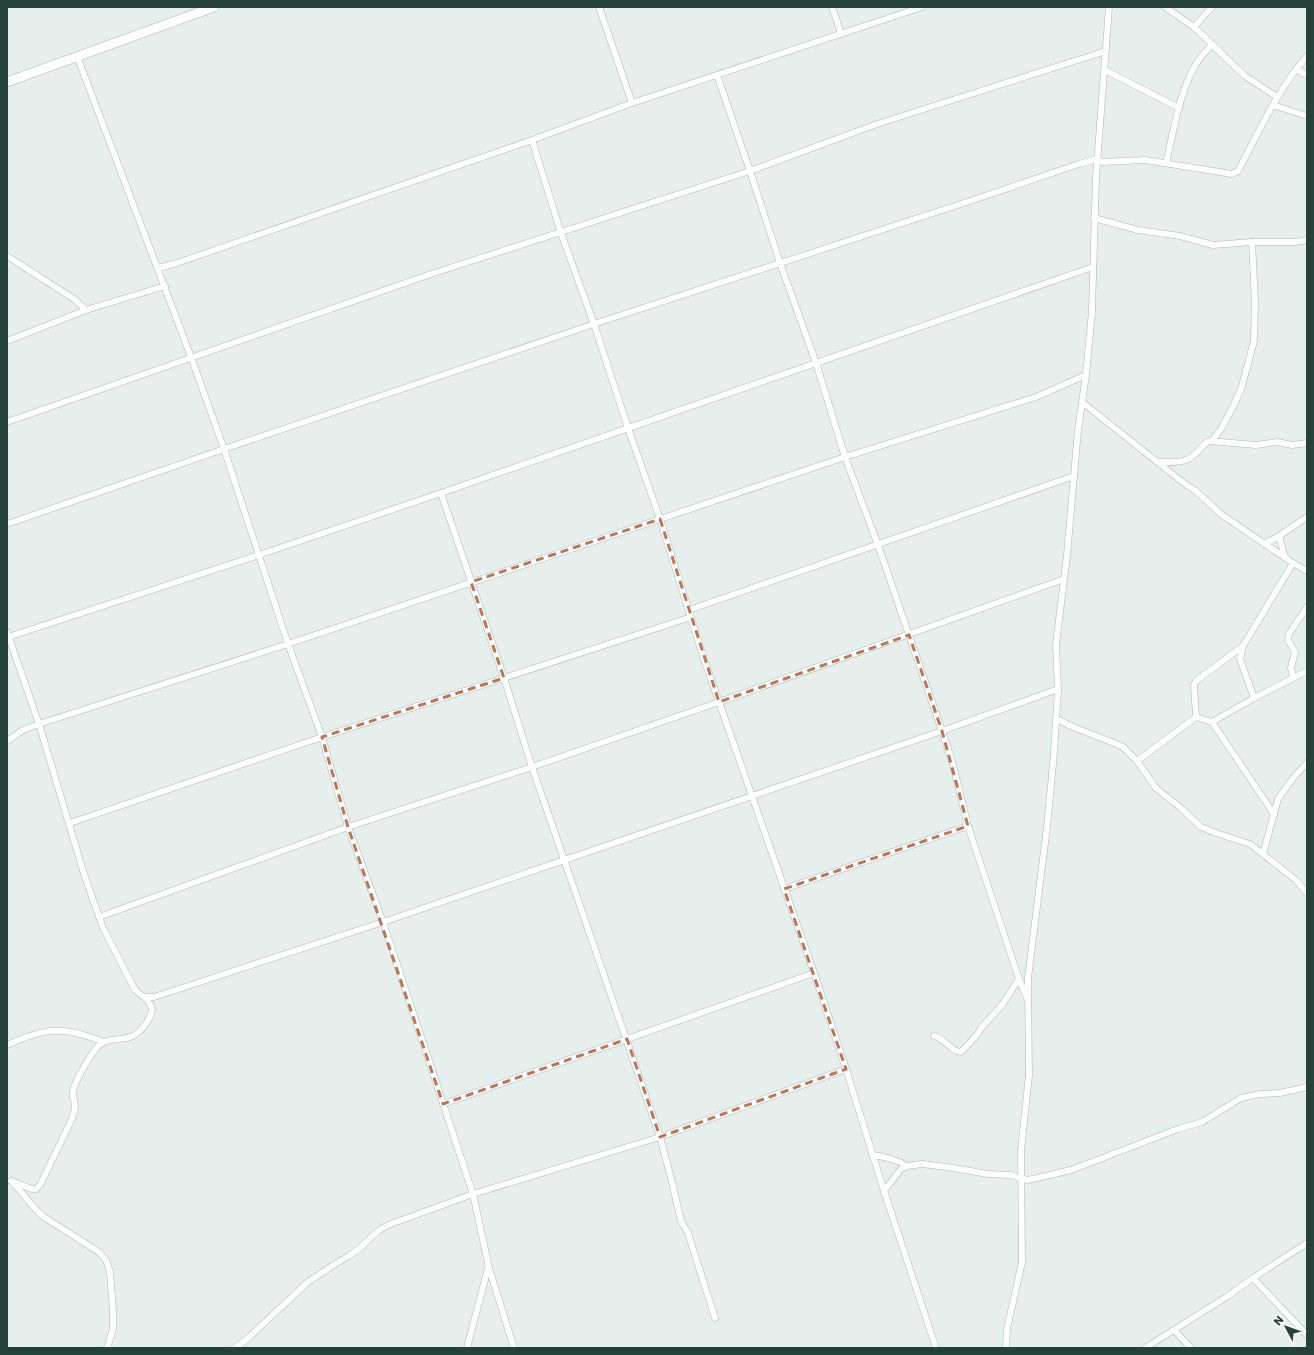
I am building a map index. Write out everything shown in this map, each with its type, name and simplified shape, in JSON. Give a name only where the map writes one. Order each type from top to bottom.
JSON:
[{"type":"main road","points":[[7,82],[214,7]]},
{"type":"street","points":[[599,7],[632,103]]},
{"type":"street","points":[[832,7],[841,33]]},
{"type":"street","points":[[158,268],[532,140],[632,103],[922,7]]},
{"type":"street","points":[[1006,1348],[1007,1329],[1022,1262],[1021,1144],[1029,1075],[1028,978],[1057,719],[1058,690],[1056,644],[1092,311],[1097,159],[1109,7]]},
{"type":"street","points":[[1165,7],[1194,27],[1245,76],[1277,97]]},
{"type":"street","points":[[1194,27],[1212,7]]},
{"type":"street","points":[[1166,162],[1179,108],[1191,74],[1197,62],[1212,44]]},
{"type":"street","points":[[7,422],[431,274],[750,171],[877,124],[1106,51]]},
{"type":"street","points":[[77,56],[191,357],[224,449],[288,644],[322,737],[348,827],[383,922],[473,1194],[489,1268],[514,1348]]},
{"type":"street","points":[[7,524],[594,324],[1079,164],[1097,159],[1103,162],[1145,160],[1166,162],[1232,174],[1235,173],[1238,171],[1277,97],[1296,69],[1307,56]]},
{"type":"street","points":[[1296,69],[1307,75]]},
{"type":"street","points":[[1105,70],[1179,108]]},
{"type":"street","points":[[717,75],[780,263],[816,363],[845,457],[878,545],[942,731],[952,761],[968,826],[1019,980],[1028,1000]]},
{"type":"street","points":[[1273,105],[1307,116]]},
{"type":"street","points":[[532,140],[561,233],[594,324],[660,519],[719,702],[814,973],[936,1348]]},
{"type":"street","points":[[1094,218],[1138,230],[1180,236],[1213,244],[1295,242],[1307,240]]},
{"type":"street","points":[[1212,441],[1221,429],[1242,386],[1254,341],[1255,302],[1252,242]]},
{"type":"street","points":[[7,256],[74,299],[86,310]]},
{"type":"street","points":[[9,1180],[32,1189],[36,1189],[40,1185],[72,1118],[75,1108],[73,1094],[74,1086],[83,1069],[98,1047],[104,1042],[134,1036],[142,1029],[150,1018],[152,1011],[151,1005],[135,990],[103,928],[84,874],[70,823],[39,724],[8,635],[259,555],[1093,267]]},
{"type":"street","points":[[7,341],[86,310],[165,286]]},
{"type":"street","points":[[7,741],[23,730],[39,724],[288,644],[845,457],[1036,397],[1086,375]]},
{"type":"street","points":[[1082,402],[1091,407],[1196,491],[1222,515],[1285,558],[1307,571]]},
{"type":"street","points":[[1158,462],[1184,461],[1190,459],[1207,442],[1212,441],[1256,445],[1277,442],[1292,445],[1307,443]]},
{"type":"street","points":[[70,823],[322,737],[504,678],[690,614],[878,545],[1074,476]]},
{"type":"street","points":[[441,493],[504,678],[532,767],[660,1136],[680,1220],[688,1233],[715,1318]]},
{"type":"street","points":[[1264,544],[1279,536],[1307,517]]},
{"type":"street","points":[[1279,536],[1285,558]]},
{"type":"street","points":[[1254,698],[1240,659],[1243,646],[1293,563]]},
{"type":"street","points":[[99,917],[348,827],[532,767],[1064,579]]},
{"type":"street","points":[[1293,678],[1291,668],[1295,652],[1288,640],[1289,634],[1307,607]]},
{"type":"street","points":[[1196,717],[1194,685],[1196,681],[1243,646]]},
{"type":"street","points":[[1212,722],[1254,698],[1307,671]]},
{"type":"street","points":[[144,997],[154,997],[383,922],[1058,690]]},
{"type":"street","points":[[1196,717],[1212,722],[1274,814]]},
{"type":"street","points":[[1137,761],[1196,717]]},
{"type":"street","points":[[1057,719],[1120,746],[1137,761],[1156,788],[1201,827],[1246,842],[1296,880],[1307,893]]},
{"type":"street","points":[[1263,854],[1276,805],[1281,794],[1307,763]]},
{"type":"street","points":[[784,889],[968,826]]},
{"type":"street","points":[[443,1104],[814,973]]},
{"type":"street","points":[[934,1036],[942,1039],[957,1052],[961,1052],[1002,1005],[1019,980]]},
{"type":"street","points":[[7,1046],[28,1035],[59,1030],[74,1032],[104,1042]]},
{"type":"street","points":[[235,1348],[254,1334],[308,1282],[360,1248],[378,1231],[395,1222],[473,1194],[660,1136],[846,1069]]},
{"type":"street","points":[[884,1192],[901,1169],[907,1166],[930,1164],[1032,1180],[1071,1170],[1178,1129],[1202,1122],[1241,1098],[1260,1094],[1280,1093],[1307,1087]]},
{"type":"street","points":[[872,1155],[893,1159],[907,1166]]},
{"type":"street","points":[[9,1180],[18,1188],[35,1210],[99,1252],[106,1260],[110,1272],[114,1311],[113,1329],[107,1348]]},
{"type":"street","points":[[1145,1348],[1228,1296],[1307,1243]]},
{"type":"street","points":[[467,1348],[489,1268]]},
{"type":"street","points":[[1253,1278],[1307,1334]]},
{"type":"street","points":[[1174,1330],[1191,1348]]},
{"type":"highlighted area","points":[[660,519],[719,702],[909,635],[942,731],[968,826],[784,889],[846,1069],[660,1137],[627,1039],[443,1104],[348,827],[322,737],[504,678],[471,582]]}]
